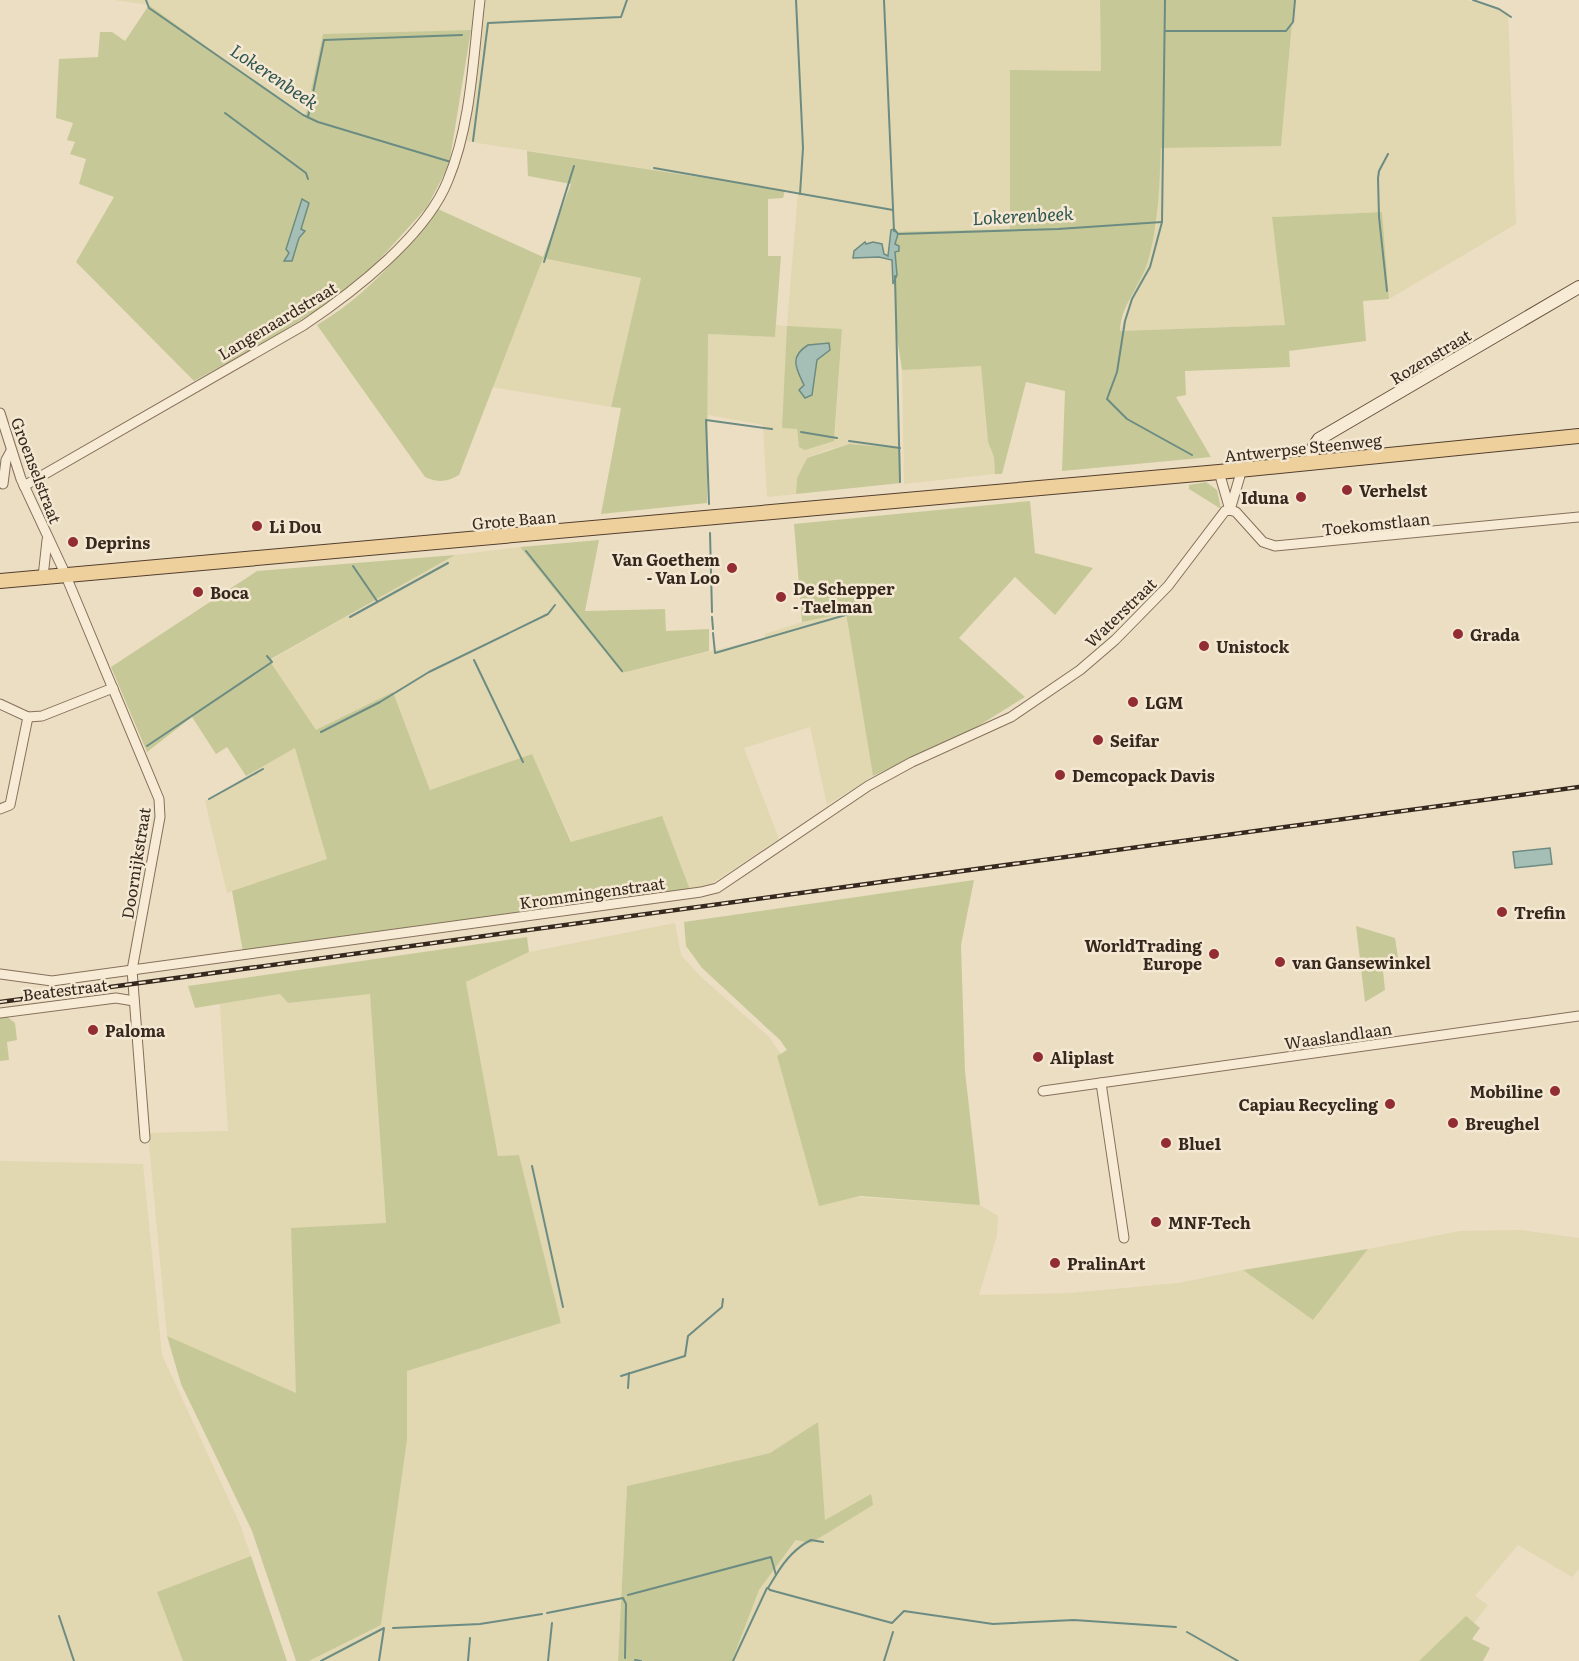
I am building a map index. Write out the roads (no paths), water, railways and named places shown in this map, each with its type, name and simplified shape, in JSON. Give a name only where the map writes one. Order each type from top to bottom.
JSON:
[{"type":"main road","name":"Antwerpse Steenweg","points":[[1031,489],[1579,436]]},
{"type":"main road","name":"Grote Baan","points":[[0,581],[1031,489]]},
{"type":"street","name":"Langenaardstraat","points":[[2,485],[23,482],[304,325],[345,298],[384,264],[429,212],[448,182],[461,139],[480,0]]},
{"type":"street","name":"Rozenstraat","points":[[1312,462],[1312,448],[1319,440],[1579,287]]},
{"type":"street","name":"Groenselstraat","points":[[0,413],[23,482],[65,575]]},
{"type":"street","points":[[2,485],[6,460],[11,451]]},
{"type":"street","points":[[1230,510],[1242,469]]},
{"type":"street","points":[[1219,472],[1230,510]]},
{"type":"street","name":"Toekomstlaan","points":[[1230,510],[1236,512],[1263,542],[1284,547],[1579,517]]},
{"type":"street","name":"Waterstraat","points":[[1011,717],[1080,670],[1114,640],[1168,586],[1225,511],[1230,510]]},
{"type":"street","name":"Groenselstraat","points":[[43,577],[47,537]]},
{"type":"street","name":"Doornijkstraat","points":[[65,575],[159,799],[160,817],[132,970],[145,1138]]},
{"type":"street","points":[[0,704],[28,717],[42,716],[113,688]]},
{"type":"street","points":[[0,808],[10,805],[28,717]]},
{"type":"street","name":"Krommingenstraat","points":[[0,974],[52,981],[701,892],[733,879],[889,773],[1011,717]]},
{"type":"street","name":"Beatestraat","points":[[0,1013],[116,998],[134,1001]]},
{"type":"street","name":"Waaslandlaan","points":[[1043,1091],[1579,1016]]},
{"type":"street","points":[[1101,1083],[1124,1238]]},
{"type":"water","points":[[302,199],[309,203],[301,229],[305,231],[299,238],[292,261],[284,261],[289,253],[286,249]]},
{"type":"water","points":[[894,229],[898,234],[895,244],[899,246],[899,251],[895,252],[897,275],[893,284],[892,260],[879,257],[853,258],[854,251],[865,242],[866,244],[873,242],[882,244],[884,254],[888,256],[891,230]]},
{"type":"water","points":[[829,343],[830,350],[817,360],[812,395],[805,398],[799,390],[804,385],[796,364],[798,354],[808,345]]},
{"type":"water","points":[[1550,848],[1552,864],[1515,868],[1513,852]]},
{"type":"waterway","name":"Lokerenbeek","points":[[146,0],[149,8],[303,115],[318,122],[451,162]]},
{"type":"waterway","name":"Lokerenbeek","points":[[473,141],[488,23],[621,17],[627,0]]},
{"type":"waterway","points":[[796,0],[803,148],[800,194]]},
{"type":"waterway","name":"Lokerenbeek","points":[[884,0],[894,231]]},
{"type":"waterway","points":[[1165,0],[1162,222],[1150,267],[1132,299],[1125,321],[1117,372],[1107,399],[1127,419],[1192,455]]},
{"type":"waterway","points":[[1165,31],[1286,31],[1293,22],[1295,0]]},
{"type":"waterway","points":[[1473,0],[1499,9],[1511,17]]},
{"type":"waterway","points":[[308,117],[324,40],[462,35]]},
{"type":"waterway","points":[[225,113],[306,173],[308,179]]},
{"type":"waterway","points":[[1387,291],[1379,217],[1378,178],[1388,154]]},
{"type":"waterway","points":[[544,262],[574,166]]},
{"type":"waterway","points":[[654,168],[893,210]]},
{"type":"waterway","name":"Lokerenbeek","points":[[895,230],[898,234],[1058,229],[1162,222]]},
{"type":"waterway","points":[[895,276],[900,482]]},
{"type":"waterway","points":[[709,504],[706,420],[772,429]]},
{"type":"waterway","points":[[801,432],[837,438]]},
{"type":"waterway","points":[[849,441],[900,448]]},
{"type":"waterway","points":[[710,533],[712,612]]},
{"type":"waterway","points":[[526,551],[622,671]]},
{"type":"waterway","points":[[350,617],[448,563]]},
{"type":"waterway","points":[[353,566],[377,601]]},
{"type":"waterway","points":[[321,732],[380,702],[429,672],[548,614],[555,605]]},
{"type":"waterway","points":[[713,633],[715,653],[849,614]]},
{"type":"waterway","points":[[712,617],[713,629]]},
{"type":"waterway","points":[[147,746],[272,662],[267,656]]},
{"type":"waterway","points":[[474,660],[523,762]]},
{"type":"waterway","points":[[209,799],[263,769]]},
{"type":"waterway","points":[[532,1166],[563,1307]]},
{"type":"waterway","points":[[621,1376],[685,1356],[688,1336],[722,1307],[723,1299]]},
{"type":"waterway","points":[[628,1388],[629,1373]]},
{"type":"waterway","points":[[776,1575],[787,1559],[800,1547],[811,1540],[823,1542]]},
{"type":"waterway","points":[[628,1595],[771,1557],[776,1575],[768,1588],[770,1590],[892,1623],[904,1611],[993,1624],[1074,1620],[1176,1627]]},
{"type":"waterway","points":[[733,1661],[767,1588]]},
{"type":"waterway","points":[[547,1613],[623,1598],[626,1604],[625,1658]]},
{"type":"waterway","points":[[393,1628],[480,1624],[542,1614]]},
{"type":"waterway","points":[[59,1616],[74,1661]]},
{"type":"waterway","points":[[548,1661],[552,1623]]},
{"type":"waterway","points":[[321,1661],[384,1628],[379,1661]]},
{"type":"waterway","points":[[884,1661],[893,1632]]},
{"type":"waterway","points":[[1187,1632],[1238,1661]]},
{"type":"waterway","points":[[468,1661],[470,1638]]},
{"type":"waterway","points":[[635,1660],[641,1661]]},
{"type":"railway","points":[[0,1002],[1579,787]]},
{"type":"place","name":"Verhelst","points":[[1347,490]]},
{"type":"place","name":"Iduna","points":[[1301,497]]},
{"type":"place","name":"Li Dou","points":[[257,526]]},
{"type":"place","name":"Deprins","points":[[73,542]]},
{"type":"place","name":"Van Goethem - Van Loo","points":[[732,568]]},
{"type":"place","name":"Boca","points":[[198,592]]},
{"type":"place","name":"De Schepper - Taelman","points":[[781,597]]},
{"type":"place","name":"Grada","points":[[1458,634]]},
{"type":"place","name":"Unistock","points":[[1204,646]]},
{"type":"place","name":"LGM","points":[[1133,702]]},
{"type":"place","name":"Seifar","points":[[1098,740]]},
{"type":"place","name":"Demcopack Davis","points":[[1060,775]]},
{"type":"place","name":"Trefin","points":[[1502,912]]},
{"type":"place","name":"WorldTrading Europe","points":[[1214,954]]},
{"type":"place","name":"van Gansewinkel","points":[[1280,962]]},
{"type":"place","name":"Paloma","points":[[93,1030]]},
{"type":"place","name":"Aliplast","points":[[1038,1057]]},
{"type":"place","name":"Mobiline","points":[[1555,1091]]},
{"type":"place","name":"Capiau Recycling","points":[[1390,1104]]},
{"type":"place","name":"Breughel","points":[[1453,1123]]},
{"type":"place","name":"Blue1","points":[[1166,1143]]},
{"type":"place","name":"MNF-Tech","points":[[1156,1222]]},
{"type":"place","name":"PralinArt","points":[[1055,1263]]}]
